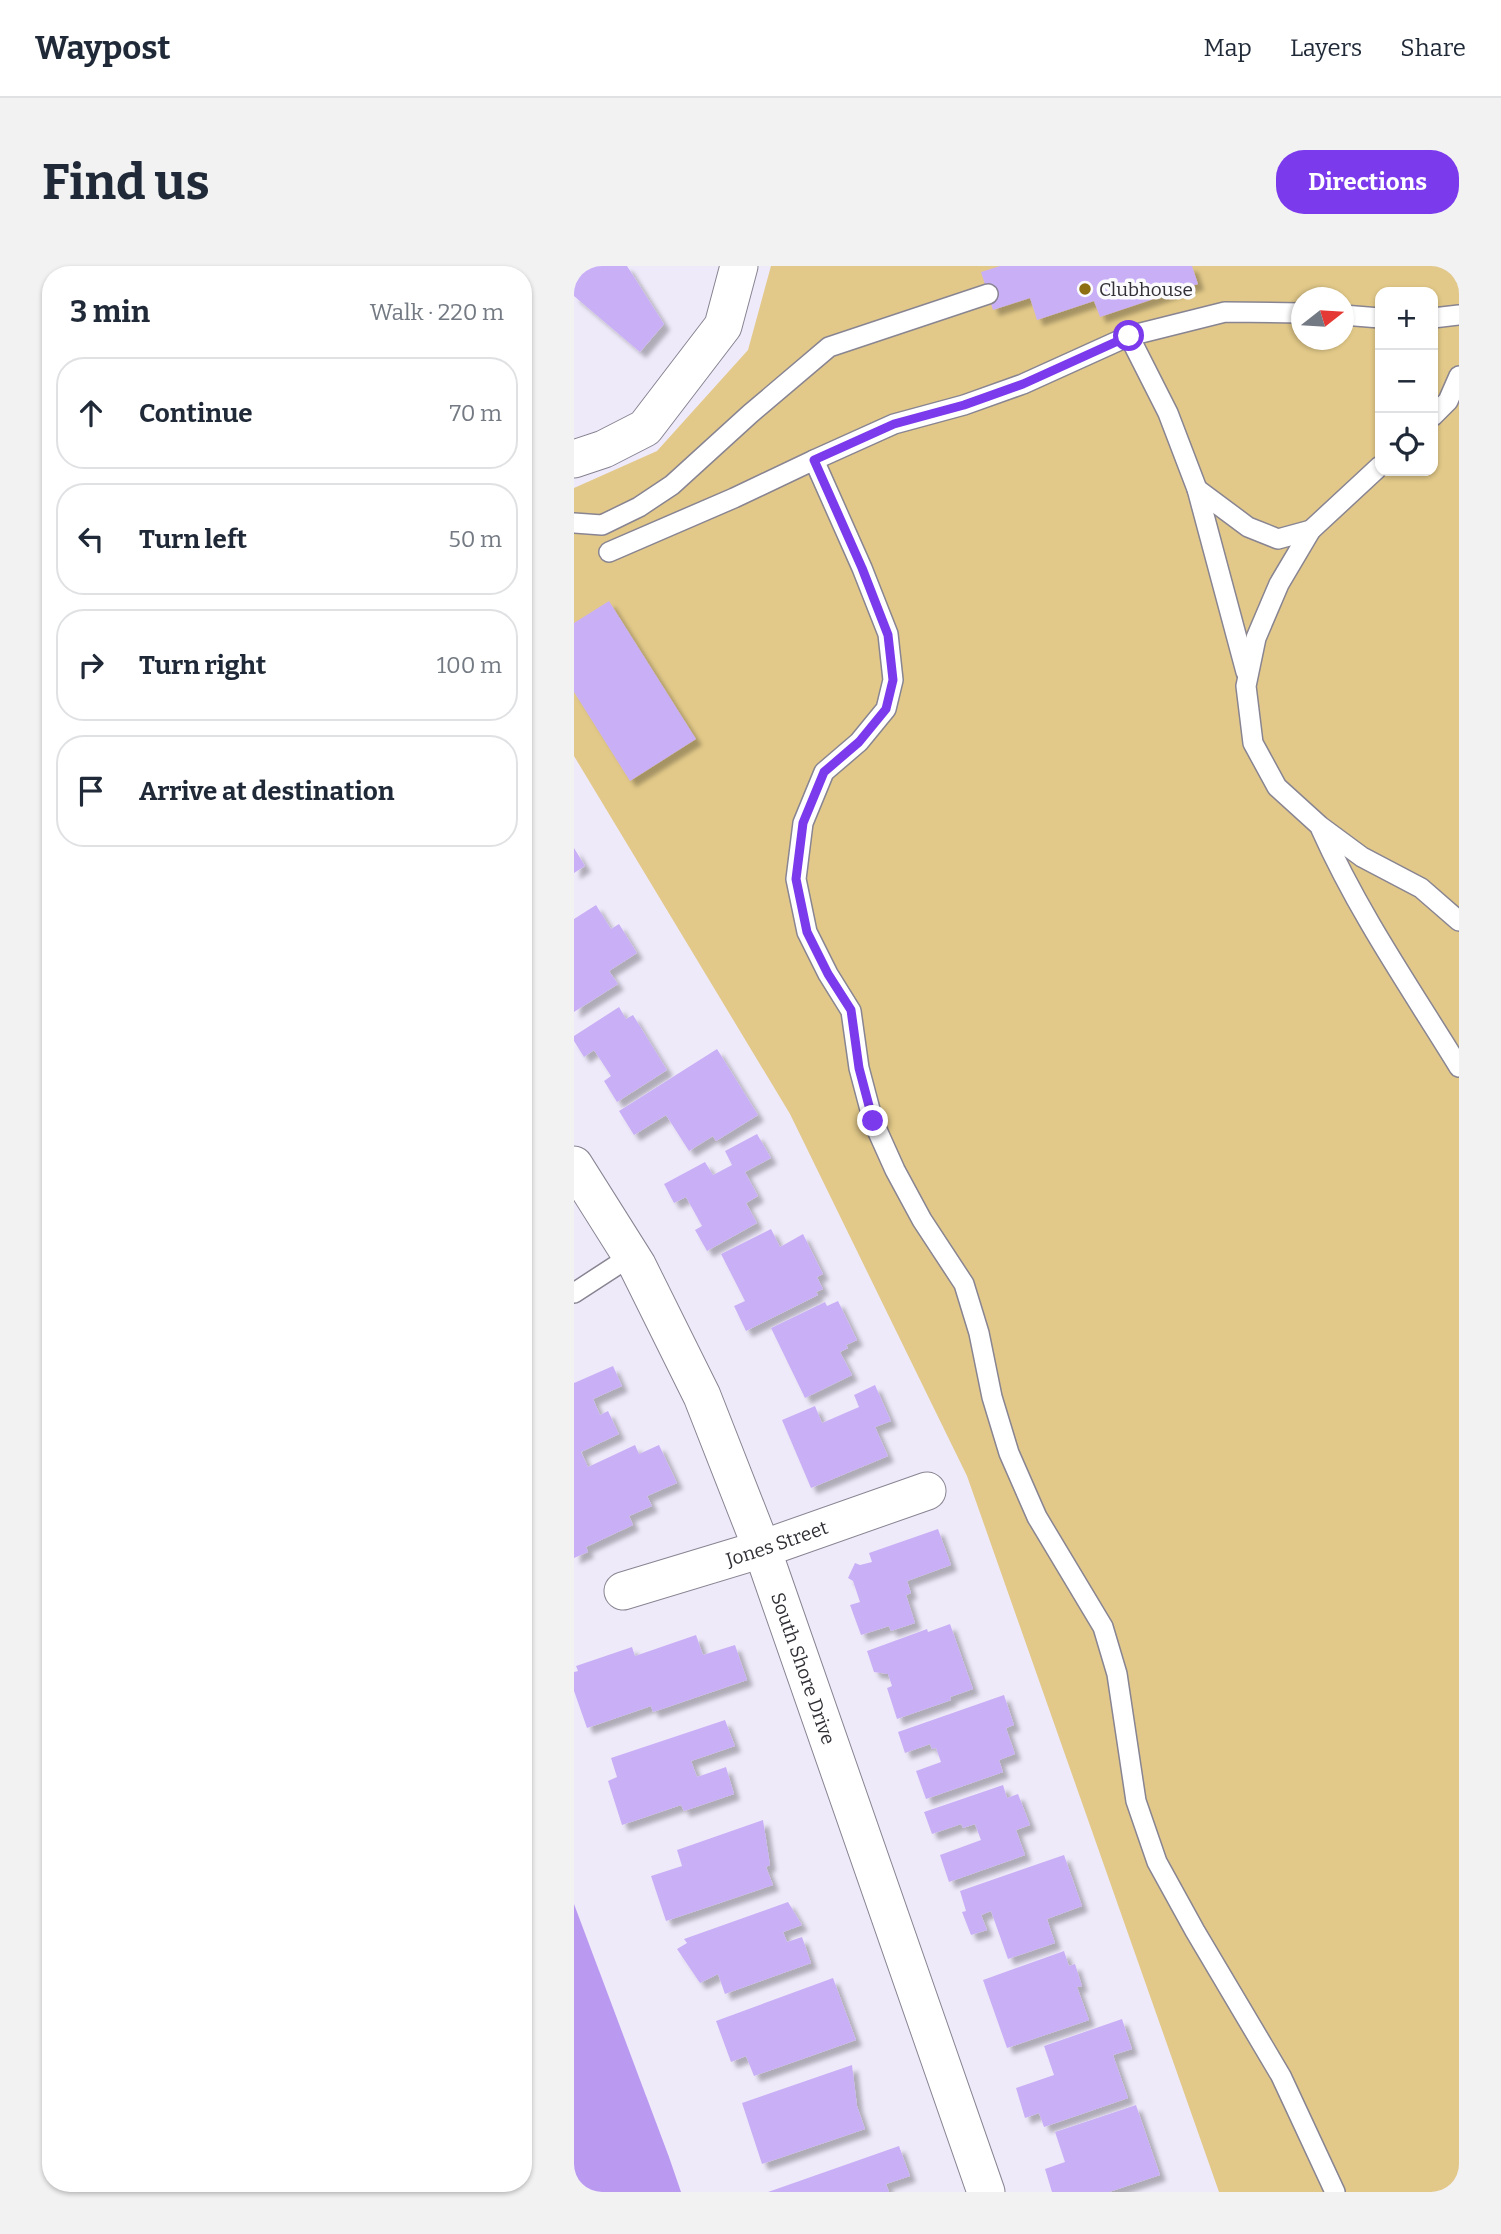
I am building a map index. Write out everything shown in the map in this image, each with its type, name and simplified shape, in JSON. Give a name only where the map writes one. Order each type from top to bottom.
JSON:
[{"type":"street","points":[[575,457],[604,449],[645,428],[723,326],[739,266]]},
{"type":"street","name":"South Shore Drive","points":[[574,1165],[631,1256],[702,1396],[762,1549],[986,2192]]},
{"type":"street","name":"Jones Street","points":[[623,1591],[762,1549],[928,1491]]},
{"type":"lane","points":[[574,523],[602,525],[639,507],[672,485],[750,414],[829,348],[988,294]]},
{"type":"lane","points":[[609,552],[894,424],[964,405],[1023,384],[1129,336],[1225,312],[1291,313]]},
{"type":"lane","points":[[1438,317],[1459,315]]},
{"type":"lane","points":[[1354,316],[1375,318]]},
{"type":"lane","points":[[1129,336],[1168,413],[1197,489],[1247,676]]},
{"type":"lane","points":[[1436,413],[1448,401],[1459,376]]},
{"type":"lane","points":[[814,460],[862,568],[888,635],[893,680],[886,709],[859,742],[824,772],[803,823],[796,879],[807,932],[828,974],[851,1010],[859,1068],[873,1121],[922,1220],[964,1284],[1009,1453],[1037,1517],[1103,1627],[1117,1674],[1136,1801],[1157,1862],[1281,2076],[1335,2192]]},
{"type":"lane","points":[[1375,471],[1311,530],[1279,584],[1256,638],[1247,676],[1253,743],[1277,787],[1320,826],[1362,857],[1421,888],[1459,921]]},
{"type":"lane","points":[[1197,489],[1248,527],[1278,539],[1311,530]]},
{"type":"lane","points":[[1320,826],[1373,932],[1459,1067]]},
{"type":"lane","points":[[574,1293],[631,1256]]},
{"type":"shaded area","points":[[771,266],[1459,266],[1459,2192],[1219,2192],[967,1476],[790,1114],[574,756],[574,488],[657,451],[748,350]]},
{"type":"shaded area","points":[[574,1904],[669,2157],[681,2192],[574,2192]]},
{"type":"building","points":[[574,266],[627,266],[664,324],[640,352],[574,296]]},
{"type":"building","name":"Clubhouse","points":[[1000,266],[1192,266],[1198,284],[1100,317],[1094,301],[1037,320],[1030,298],[993,310],[981,272]]},
{"type":"building","points":[[609,601],[696,739],[630,781],[574,692],[574,623]]},
{"type":"building","points":[[574,848],[585,866],[574,873]]},
{"type":"building","points":[[596,905],[611,929],[619,924],[637,953],[609,971],[618,984],[574,1012],[574,919]]},
{"type":"building","points":[[619,1007],[626,1019],[633,1015],[667,1070],[617,1102],[604,1081],[611,1076],[594,1050],[584,1057],[574,1041],[574,1036]]},
{"type":"building","points":[[717,1049],[758,1115],[716,1141],[713,1136],[689,1151],[666,1115],[634,1135],[619,1111]]},
{"type":"building","points":[[757,1134],[771,1158],[745,1172],[758,1196],[746,1203],[757,1223],[707,1251],[695,1230],[702,1226],[686,1197],[674,1203],[664,1184],[705,1162],[713,1175],[732,1165],[725,1151]]},
{"type":"building","points":[[771,1229],[780,1247],[803,1234],[823,1274],[817,1277],[823,1289],[816,1292],[818,1295],[746,1331],[734,1306],[745,1301],[721,1254]]},
{"type":"building","points":[[838,1301],[857,1340],[846,1345],[848,1348],[840,1352],[852,1375],[805,1398],[771,1328],[825,1302],[827,1306]]},
{"type":"building","points":[[613,1366],[622,1386],[593,1399],[600,1415],[608,1411],[619,1434],[581,1452],[588,1467],[635,1445],[639,1454],[659,1445],[677,1483],[647,1496],[652,1506],[629,1516],[633,1525],[586,1547],[588,1552],[574,1558],[574,1383]]},
{"type":"building","points":[[875,1385],[891,1421],[875,1427],[888,1456],[811,1488],[782,1420],[815,1406],[822,1423],[859,1407],[854,1395]]},
{"type":"building","points":[[938,1529],[951,1565],[907,1581],[911,1593],[906,1595],[915,1623],[891,1631],[889,1626],[861,1635],[850,1605],[860,1602],[853,1581],[848,1578],[855,1563],[860,1565],[872,1562],[869,1553]]},
{"type":"building","points":[[950,1624],[973,1689],[950,1697],[951,1700],[897,1719],[887,1688],[892,1686],[888,1674],[874,1672],[867,1651],[927,1629],[928,1632]]},
{"type":"building","points":[[696,1635],[703,1655],[735,1645],[747,1680],[653,1712],[651,1706],[587,1728],[574,1691],[574,1672],[578,1671],[576,1666],[632,1647],[635,1656]]},
{"type":"building","points":[[1004,1695],[1014,1725],[1006,1728],[1015,1754],[999,1760],[1003,1772],[926,1799],[916,1771],[941,1762],[936,1748],[932,1749],[930,1744],[905,1753],[898,1732]]},
{"type":"building","points":[[725,1720],[735,1746],[691,1761],[697,1777],[726,1767],[734,1794],[684,1811],[681,1805],[622,1825],[608,1781],[617,1777],[611,1758]]},
{"type":"building","points":[[1003,1785],[1007,1798],[1018,1794],[1030,1825],[1016,1830],[1025,1855],[949,1882],[940,1855],[981,1840],[975,1824],[963,1828],[961,1824],[932,1834],[924,1812]]},
{"type":"building","points":[[763,1820],[770,1865],[766,1867],[773,1885],[666,1921],[651,1876],[682,1866],[677,1850]]},
{"type":"building","points":[[1064,1855],[1082,1906],[1047,1919],[1055,1943],[1008,1959],[991,1911],[981,1915],[987,1930],[971,1935],[962,1912],[966,1911],[960,1891]]},
{"type":"building","points":[[788,1902],[802,1925],[783,1932],[787,1942],[802,1937],[811,1963],[725,1994],[718,1974],[700,1983],[677,1949],[687,1943],[684,1939]]},
{"type":"building","points":[[1064,1951],[1069,1966],[1075,1964],[1082,1986],[1077,1987],[1089,2020],[1007,2048],[983,1980]]},
{"type":"building","points":[[833,1978],[856,2040],[754,2076],[746,2056],[731,2062],[716,2021]]},
{"type":"building","points":[[1122,2019],[1132,2049],[1113,2055],[1128,2098],[1044,2127],[1039,2113],[1025,2118],[1016,2088],[1054,2075],[1044,2046]]},
{"type":"building","points":[[852,2065],[857,2106],[865,2129],[762,2164],[742,2103]]},
{"type":"building","points":[[1136,2105],[1160,2175],[1109,2192],[1052,2192],[1045,2169],[1065,2162],[1055,2132]]},
{"type":"building","points":[[899,2146],[910,2176],[886,2184],[889,2192],[768,2192]]},
{"type":"place","name":"Clubhouse","points":[[1085,289]]},
{"type":"route","points":[[873,1121],[859,1068],[851,1010],[828,974],[807,932],[796,879],[803,823],[824,772],[859,742],[886,709],[893,680],[888,635],[862,568],[814,460],[894,424],[964,405],[1023,384],[1129,336]]}]
